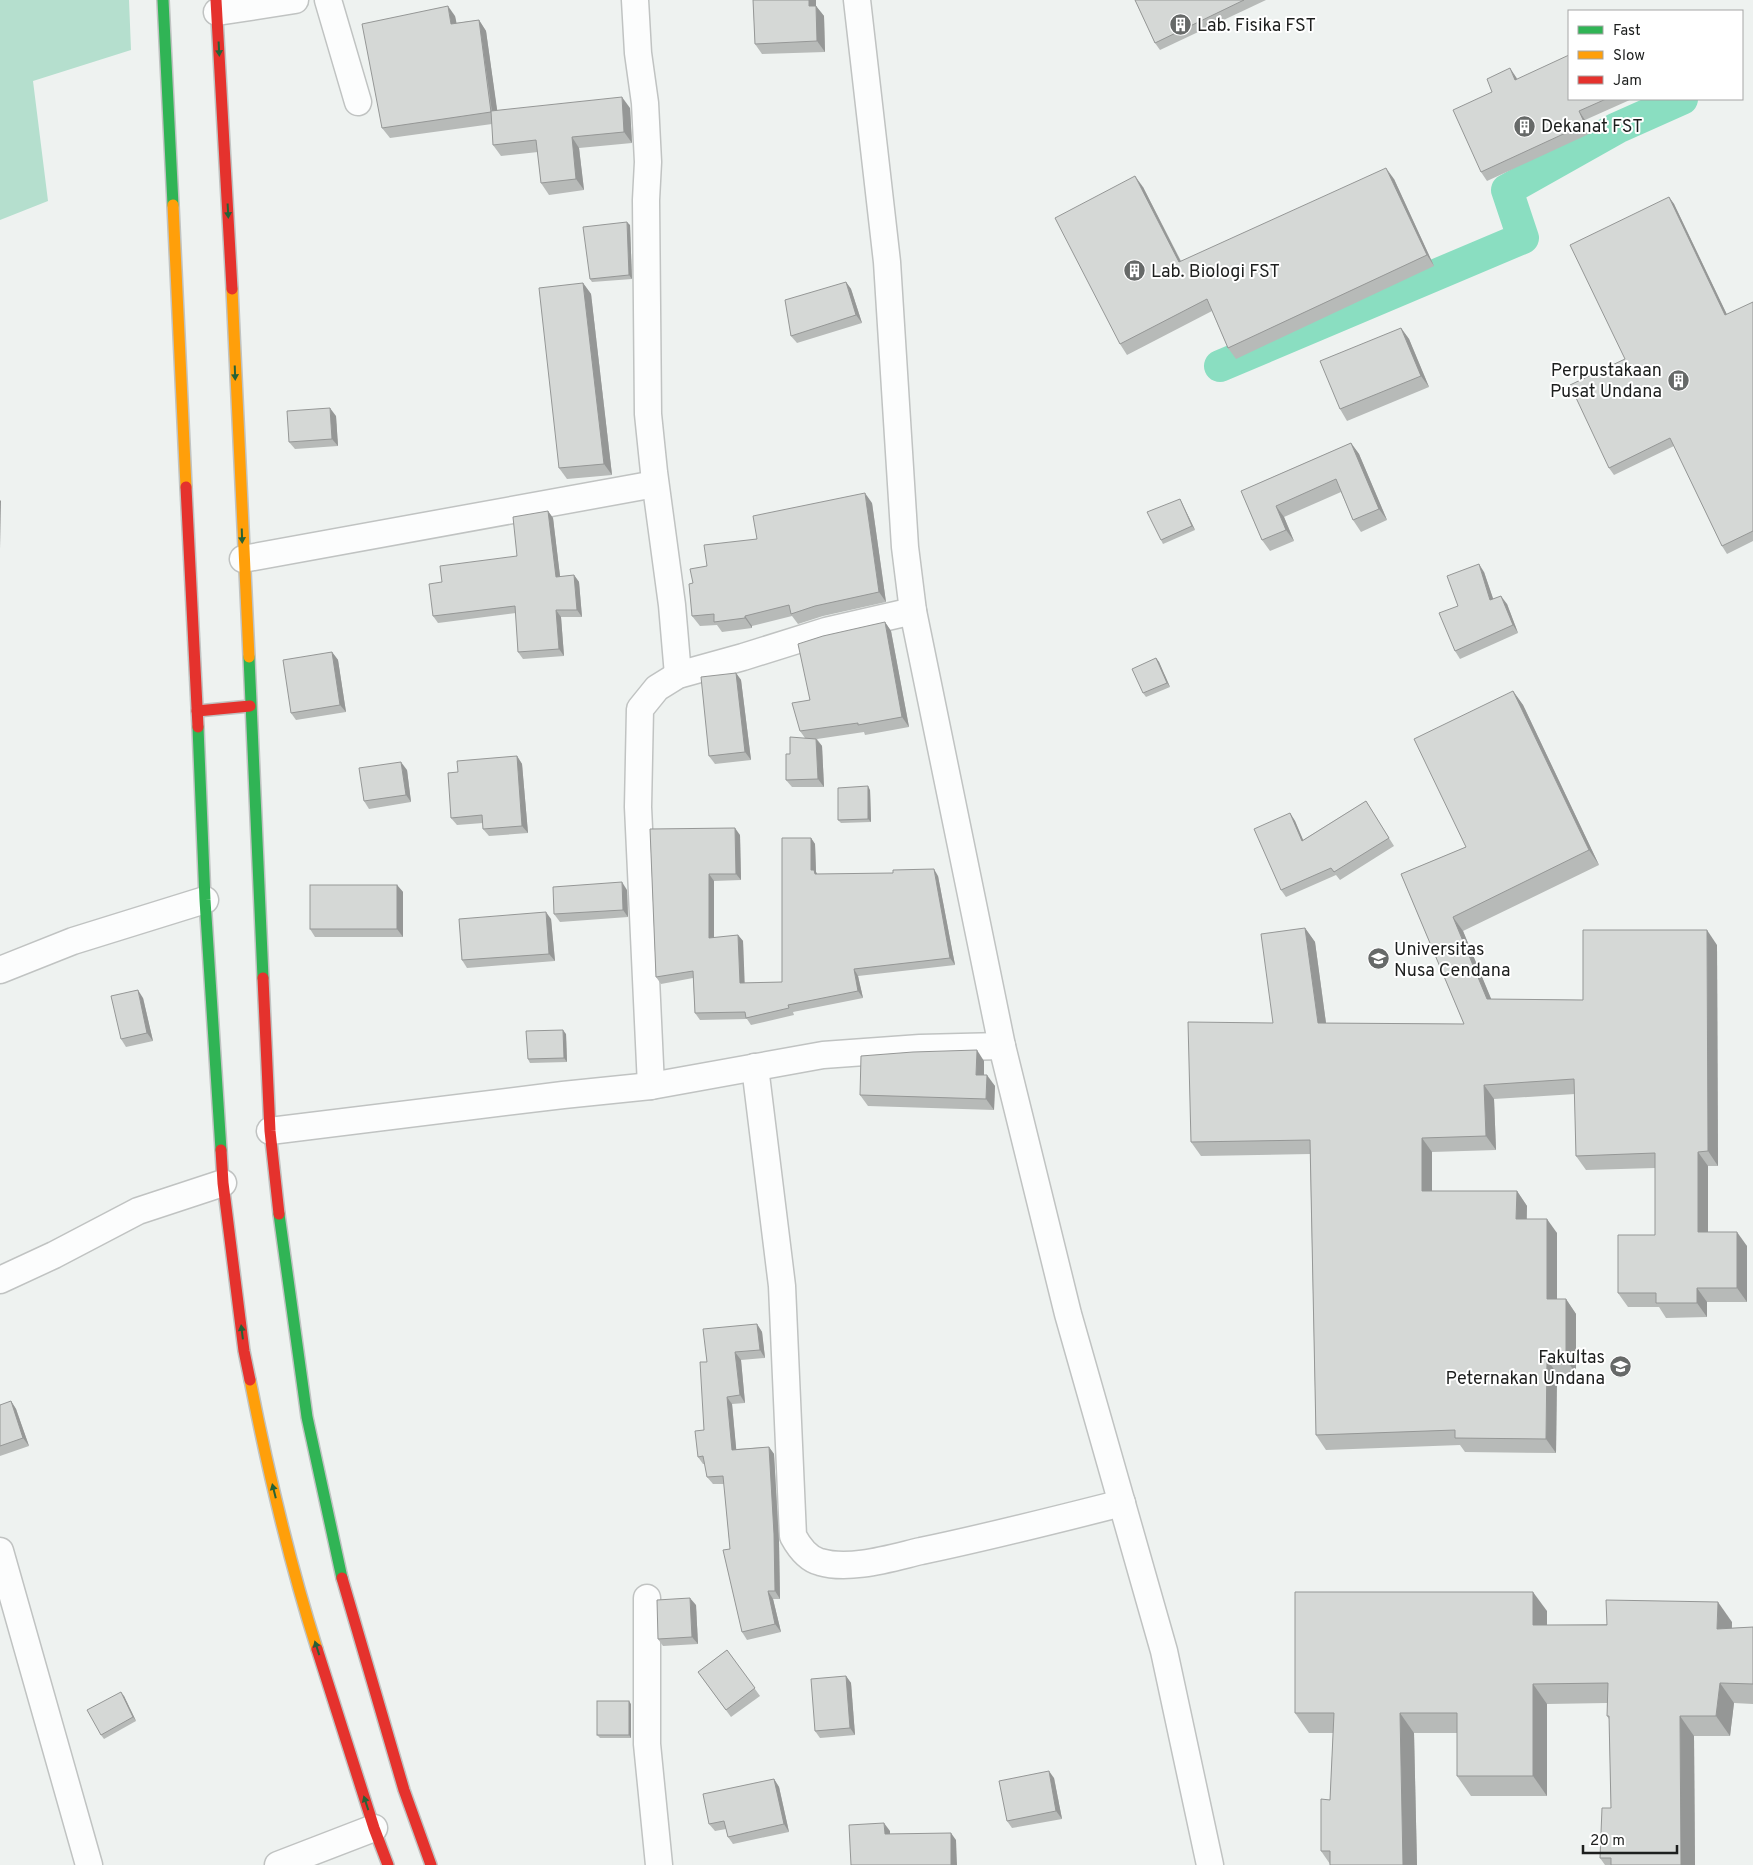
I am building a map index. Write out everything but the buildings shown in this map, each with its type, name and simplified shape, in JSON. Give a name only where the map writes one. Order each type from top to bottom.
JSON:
[{"type":"highway","points":[[163,0],[197,711],[204,900],[223,1182],[244,1351],[267,1466],[297,1586],[374,1828],[388,1865]]},
{"type":"highway","points":[[217,6],[228,202],[270,1131],[282,1246],[307,1417],[344,1587],[404,1790],[431,1865]]},
{"type":"highway","points":[[197,711],[250,706]]},
{"type":"street","points":[[217,6],[295,0]]},
{"type":"street","points":[[328,0],[358,102]]},
{"type":"street","points":[[635,0],[638,53],[645,103],[648,162],[646,200],[648,414],[655,484],[672,605],[678,676]]},
{"type":"street","points":[[856,0],[887,262],[905,546],[913,611],[1002,1046],[1068,1314],[1164,1650],[1210,1865]]},
{"type":"street","points":[[243,559],[655,484]]},
{"type":"street","points":[[651,1086],[638,808],[638,719],[640,709],[657,688],[678,676],[743,658],[826,631],[913,611]]},
{"type":"street","points":[[0,970],[73,941],[204,900]]},
{"type":"street","points":[[270,1131],[651,1086],[823,1055],[920,1048],[1002,1046]]},
{"type":"street","points":[[755,1067],[782,1286],[793,1536],[802,1551],[818,1562],[832,1565],[862,1564],[999,1534],[1122,1503]]},
{"type":"street","points":[[0,1280],[54,1256],[138,1211],[223,1182]]},
{"type":"street","points":[[0,1551],[89,1865]]},
{"type":"street","points":[[647,1598],[647,1744],[659,1865]]},
{"type":"street","points":[[278,1865],[374,1828]]},
{"type":"green space","points":[[0,0],[129,0],[131,50],[33,81],[48,201],[0,220]]},
{"type":"waterway","points":[[1220,366],[1523,238],[1507,190],[1617,128],[1680,100]]},
{"type":"traffic: fast","points":[[163,0],[173,205]]},
{"type":"traffic: fast","points":[[249,657],[263,978]]},
{"type":"traffic: fast","points":[[198,727],[205,900],[221,1150]]},
{"type":"traffic: fast","points":[[279,1214],[307,1417],[342,1578]]},
{"type":"traffic: slow","points":[[173,205],[186,487]]},
{"type":"traffic: slow","points":[[232,289],[249,657]]},
{"type":"traffic: slow","points":[[250,1380],[280,1516],[297,1583],[317,1649]]},
{"type":"traffic: jam","points":[[216,0],[232,289]]},
{"type":"traffic: jam","points":[[186,487],[198,727]]},
{"type":"traffic: jam","points":[[197,711],[250,706]]},
{"type":"traffic: jam","points":[[263,978],[270,1131],[279,1214]]},
{"type":"traffic: jam","points":[[221,1150],[223,1183],[244,1351],[250,1380]]},
{"type":"traffic: jam","points":[[342,1578],[404,1790],[431,1865]]},
{"type":"traffic: jam","points":[[317,1649],[374,1828],[388,1865]]},
{"type":"place","name":"Lab. Fisika FST","points":[[1181,25]]},
{"type":"place","name":"Dekanat FST","points":[[1525,126]]},
{"type":"place","name":"Lab. Biologi FST","points":[[1135,271]]},
{"type":"place","name":"Perpustakaan Pusat Undana","points":[[1678,380]]},
{"type":"place","name":"Universitas Nusa Cendana","points":[[1378,959]]},
{"type":"place","name":"Fakultas Peternakan Undana","points":[[1621,1367]]}]
